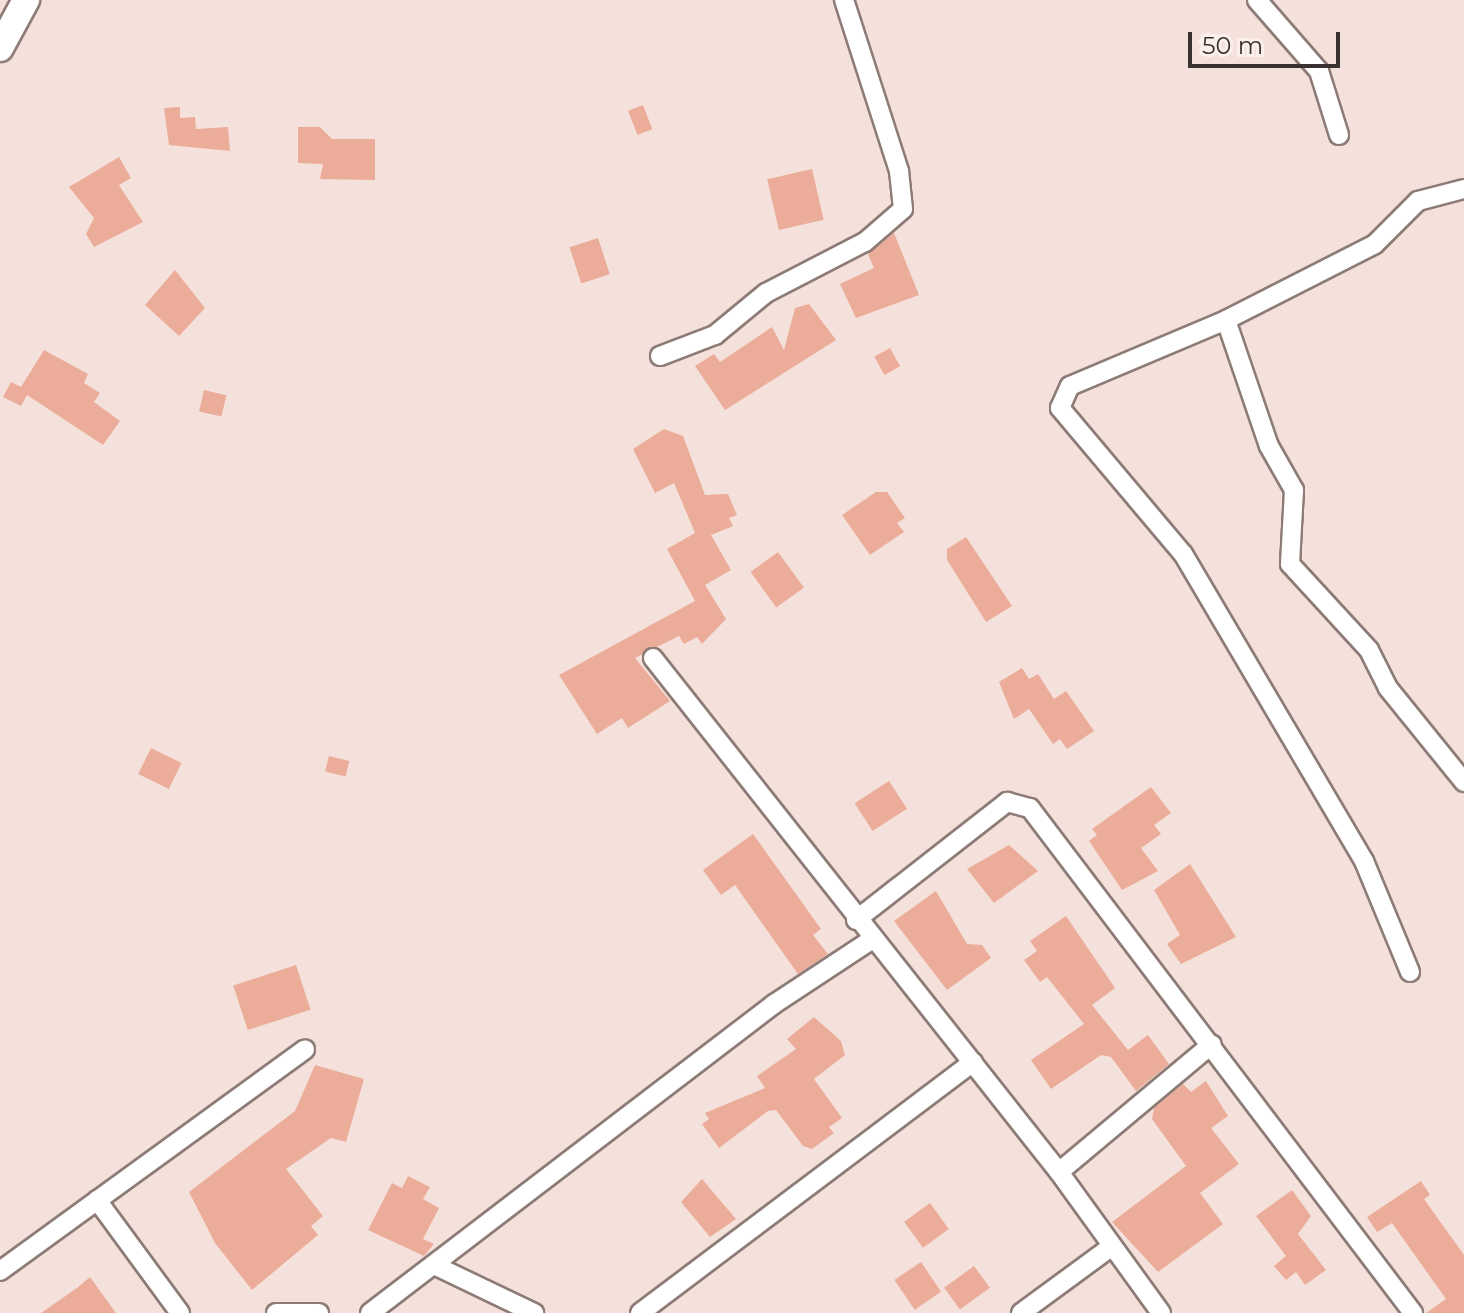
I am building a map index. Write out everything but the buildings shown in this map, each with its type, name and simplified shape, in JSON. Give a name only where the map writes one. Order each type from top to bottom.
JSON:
[{"type":"street","points":[[0,48],[26,0]]},
{"type":"street","points":[[660,356],[715,335],[766,293],[865,242],[903,209],[899,171],[844,0]]},
{"type":"street","points":[[1257,0],[1319,71],[1339,135]]},
{"type":"street","points":[[1410,972],[1364,861],[1242,649],[1183,554],[1060,408],[1070,386],[1226,320],[1375,244],[1418,201],[1464,189]]},
{"type":"street","points":[[1226,320],[1269,446],[1294,490],[1290,564],[1369,650],[1388,688],[1464,782]]},
{"type":"street","points":[[653,658],[871,940],[973,1062],[1059,1172],[1161,1313]]},
{"type":"street","points":[[856,920],[1007,802],[1021,802],[1212,1044],[1413,1313]]},
{"type":"street","points":[[370,1313],[436,1266],[762,1013],[871,940]]},
{"type":"street","points":[[1059,1172],[1212,1044]]},
{"type":"street","points":[[0,1271],[305,1049]]},
{"type":"street","points":[[640,1313],[973,1062]]},
{"type":"street","points":[[97,1200],[180,1313]]},
{"type":"street","points":[[1021,1313],[1111,1247]]},
{"type":"street","points":[[436,1266],[534,1313]]},
{"type":"street","points":[[276,1313],[319,1313]]}]
